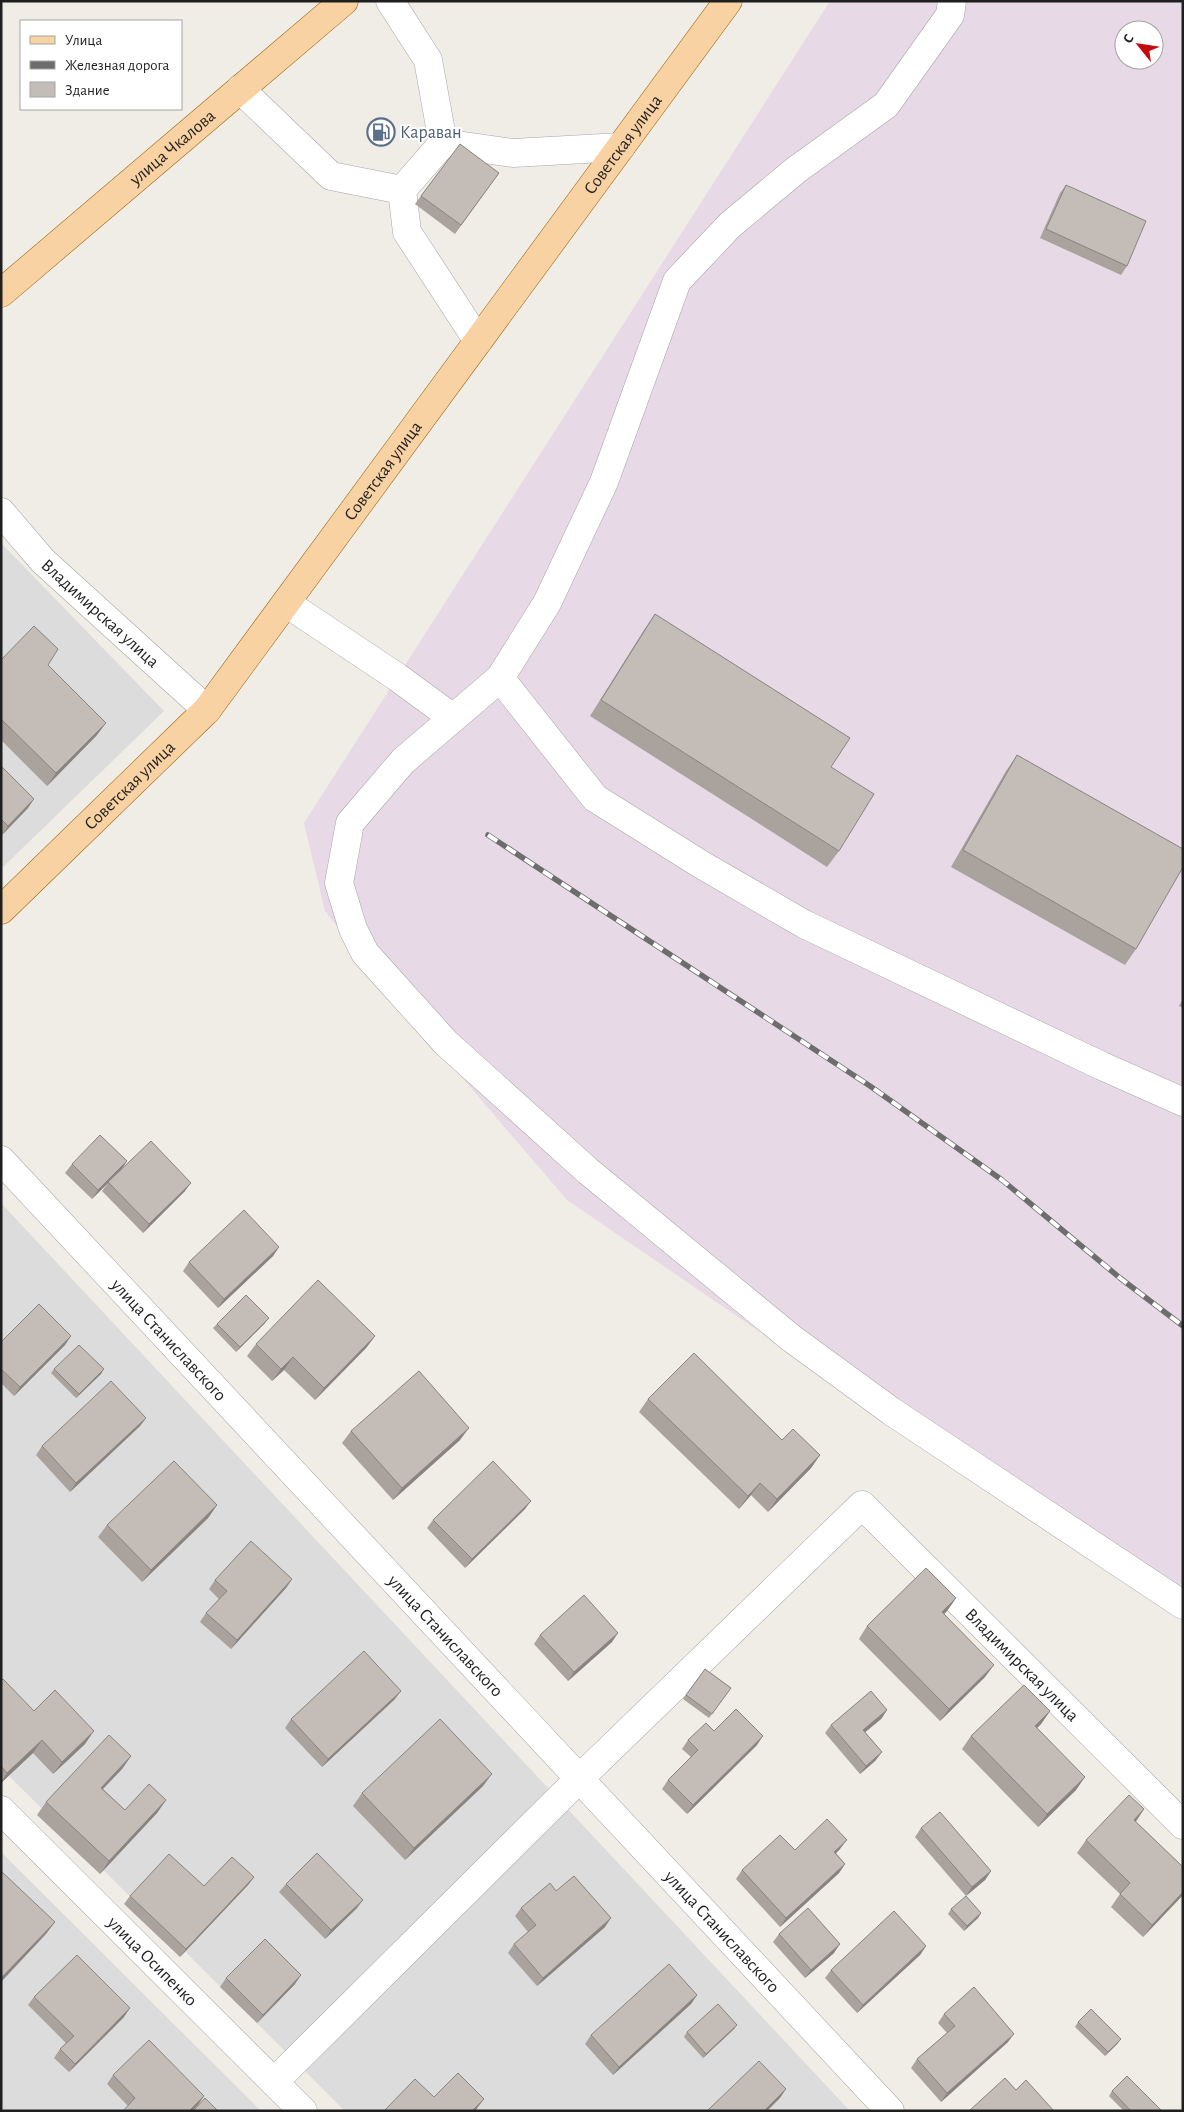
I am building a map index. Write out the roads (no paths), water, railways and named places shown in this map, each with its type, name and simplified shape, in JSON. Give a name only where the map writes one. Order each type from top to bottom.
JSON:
[{"type":"main road","name":"улица Чкалова","points":[[1,293],[344,1]]},
{"type":"main road","name":"Советская улица","points":[[1,910],[207,710],[728,1]]},
{"type":"street","points":[[390,1],[428,60],[443,143]]},
{"type":"street","points":[[952,1],[950,15],[886,105],[796,170],[738,219],[677,281],[604,482],[546,603],[500,678],[403,761],[350,823],[339,883],[353,929],[365,954],[446,1043],[588,1171],[790,1338],[891,1411],[1183,1606]]},
{"type":"street","points":[[240,89],[331,176],[402,190]]},
{"type":"street","points":[[443,143],[513,154],[621,146]]},
{"type":"street","points":[[443,143],[402,190],[407,232],[478,341]]},
{"type":"street","name":"Владимирская улица","points":[[1,512],[43,561],[207,710]]},
{"type":"street","points":[[286,603],[397,677],[453,718]]},
{"type":"street","points":[[500,678],[594,798],[702,865],[804,924],[1102,1066],[1183,1102]]},
{"type":"street","name":"улица Станиславского","points":[[1,1160],[890,2111]]},
{"type":"street","name":"Владимирская улица","points":[[580,1778],[862,1505],[1183,1825]]},
{"type":"street","points":[[274,2082],[580,1778]]},
{"type":"street","name":"улица Осипенко","points":[[1,1810],[303,2111]]},
{"type":"railway","points":[[488,835],[870,1086],[1002,1180],[1120,1278],[1183,1326]]},
{"type":"place","name":"Караван","points":[[381,132]]}]
